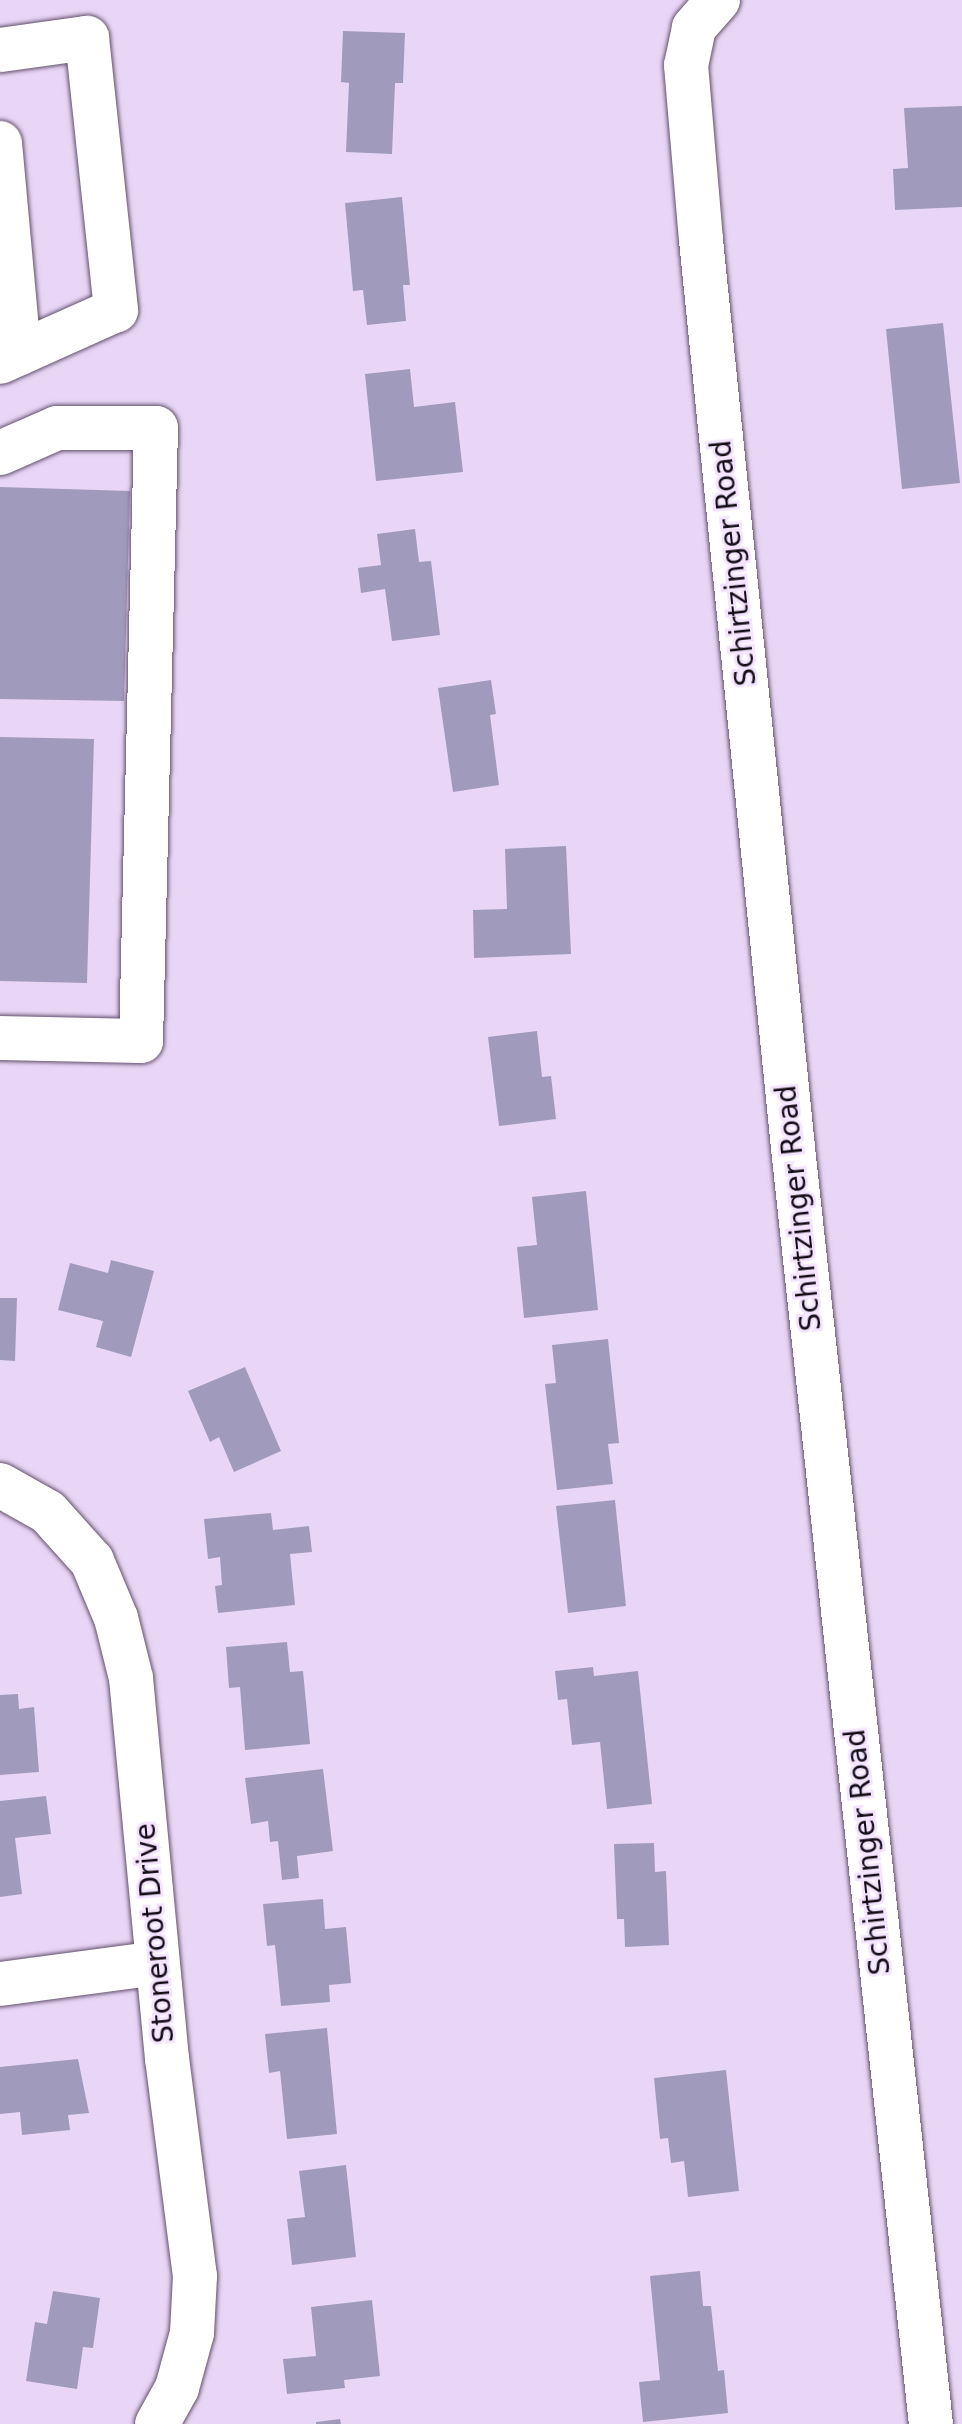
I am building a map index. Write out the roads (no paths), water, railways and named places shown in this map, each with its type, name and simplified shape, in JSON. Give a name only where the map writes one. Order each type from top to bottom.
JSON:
[{"type":"street","name":"Schirtzinger Road","points":[[718,0],[694,28],[686,65],[699,225],[793,1148],[941,2422]]},
{"type":"street","points":[[0,50],[87,38],[116,310],[9,358],[0,143]]},
{"type":"street","points":[[0,453],[57,428],[156,428],[141,1041],[0,1038]]},
{"type":"street","name":"Stoneroot Drive","points":[[0,1485],[48,1512],[92,1561],[116,1618],[131,1678],[157,1963],[195,2276],[192,2333],[177,2388],[157,2424]]},
{"type":"street","points":[[0,1984],[157,1963]]}]
